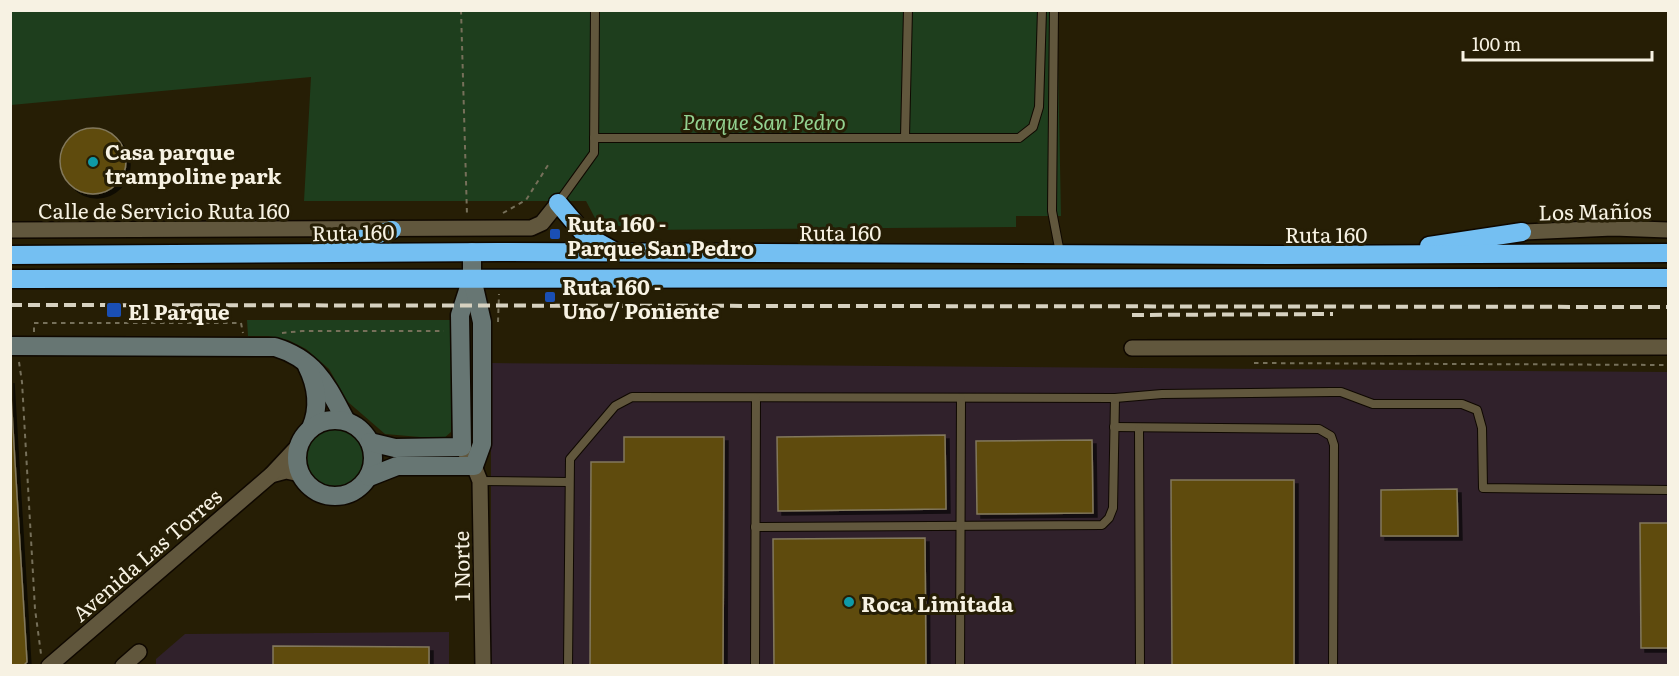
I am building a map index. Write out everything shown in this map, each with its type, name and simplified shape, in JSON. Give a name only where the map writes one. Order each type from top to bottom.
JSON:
[{"type":"highway","points":[[558,203],[585,235],[603,246],[620,252]]},
{"type":"highway","points":[[309,254],[393,230]]},
{"type":"highway","points":[[1381,255],[1522,232]]},
{"type":"highway","name":"Ruta 160","points":[[10,255],[472,252],[1061,255],[1668,253]]},
{"type":"highway","points":[[10,279],[1668,278]]},
{"type":"street","name":"Calle de Servicio Ruta 160","points":[[10,230],[498,229],[537,226],[558,203]]},
{"type":"street","name":"Los Mañíos","points":[[1522,232],[1613,228],[1668,230]]},
{"type":"street","name":"1 Norte","points":[[472,252],[472,278],[480,307],[482,331],[482,444],[477,474],[483,666]]},
{"type":"street","name":"1 Norte","points":[[462,447],[459,331],[461,307],[472,278]]},
{"type":"street","points":[[10,346],[251,345],[284,350],[324,378],[346,421]]},
{"type":"street","points":[[1132,348],[1668,347]]},
{"type":"street","points":[[304,362],[316,394],[317,410],[311,428],[299,445],[297,459],[300,474],[310,488],[333,497],[350,494],[369,477],[397,466],[477,474]]},
{"type":"street","points":[[311,428],[331,420],[346,421],[360,429],[370,442],[374,460],[369,477]]},
{"type":"street","points":[[370,442],[395,448],[462,447],[477,474]]},
{"type":"street","name":"Avenida Las Torres","points":[[45,660],[271,475],[299,445]]},
{"type":"street","points":[[271,475],[286,471],[300,474]]},
{"type":"street","points":[[123,666],[139,652]]},
{"type":"lane","points":[[558,203],[594,153],[595,10]]},
{"type":"lane","points":[[905,137],[908,10]]},
{"type":"lane","points":[[594,138],[1019,138],[1033,127],[1039,106],[1042,10]]},
{"type":"lane","points":[[1054,10],[1052,211],[1061,255]]},
{"type":"lane","points":[[568,666],[568,465],[573,453],[615,406],[626,399],[1114,398],[1162,394],[1341,392],[1364,403],[1462,404],[1477,410],[1482,428],[1484,488],[1668,490]]},
{"type":"lane","points":[[755,666],[756,398]]},
{"type":"lane","points":[[755,527],[1093,527],[1106,523],[1113,508],[1114,398]]},
{"type":"lane","points":[[960,666],[961,399]]},
{"type":"lane","points":[[1114,427],[1319,429],[1331,436],[1334,445],[1333,666]]},
{"type":"lane","points":[[1139,429],[1140,666]]},
{"type":"lane","points":[[477,474],[568,482]]},
{"type":"path","points":[[461,10],[466,229]]},
{"type":"path","points":[[1172,10],[1243,10]]},
{"type":"path","points":[[498,229],[499,215],[526,200],[550,162]]},
{"type":"path","points":[[482,331],[496,331],[499,315],[498,278]]},
{"type":"path","points":[[34,336],[34,323],[241,323],[251,345],[292,331],[459,331]]},
{"type":"path","points":[[21,362],[35,609],[45,660]]},
{"type":"path","points":[[1252,363],[1668,365]]},
{"type":"shaded area","points":[[491,363],[1668,372],[1668,665],[491,665]]},
{"type":"shaded area","points":[[449,632],[449,665],[156,666],[156,659],[185,634]]},
{"type":"green space","name":"Parque San Pedro","points":[[11,11],[1057,11],[1061,216],[1016,216],[1016,227],[635,230],[596,220],[586,201],[304,201],[311,77],[11,105]]},
{"type":"green space","points":[[247,320],[451,320],[451,432],[443,439],[385,434],[348,402],[329,369],[306,349],[288,340],[268,336],[248,336]]},
{"type":"green space","points":[[330,429],[342,429],[357,437],[365,452],[365,464],[357,479],[342,487],[330,487],[315,479],[307,464],[307,452],[315,437]]},
{"type":"building","name":"Casa parque trampoline park","points":[[86,128],[100,128],[112,133],[121,142],[126,161],[124,174],[117,185],[100,194],[86,194],[74,189],[65,180],[60,168],[60,154],[65,142],[74,133]]},
{"type":"building","points":[[10,379],[27,662],[23,666],[10,666]]},
{"type":"building","points":[[945,435],[946,509],[778,511],[777,437]]},
{"type":"building","points":[[624,437],[724,437],[723,666],[590,666],[591,462],[624,462]]},
{"type":"building","points":[[1092,440],[1093,513],[977,514],[976,441]]},
{"type":"building","points":[[1171,480],[1294,480],[1294,666],[1172,666]]},
{"type":"building","points":[[1457,489],[1458,536],[1381,536],[1381,490]]},
{"type":"building","points":[[1640,523],[1668,523],[1668,648],[1641,648]]},
{"type":"building","name":"Roca Limitada","points":[[925,538],[926,666],[774,666],[773,539]]},
{"type":"building","points":[[273,646],[429,647],[429,666],[273,666]]},
{"type":"railway","points":[[10,305],[1668,307]]},
{"type":"railway","points":[[1132,315],[1333,314]]},
{"type":"place","name":"Casa parque trampoline park","points":[[93,162]]},
{"type":"place","name":"Ruta 160 - Parque San Pedro","points":[[555,234]]},
{"type":"place","name":"Ruta 160 - Uno / Poniente","points":[[550,297]]},
{"type":"place","name":"El Parque","points":[[114,310]]},
{"type":"place","name":"Roca Limitada","points":[[849,602]]}]
